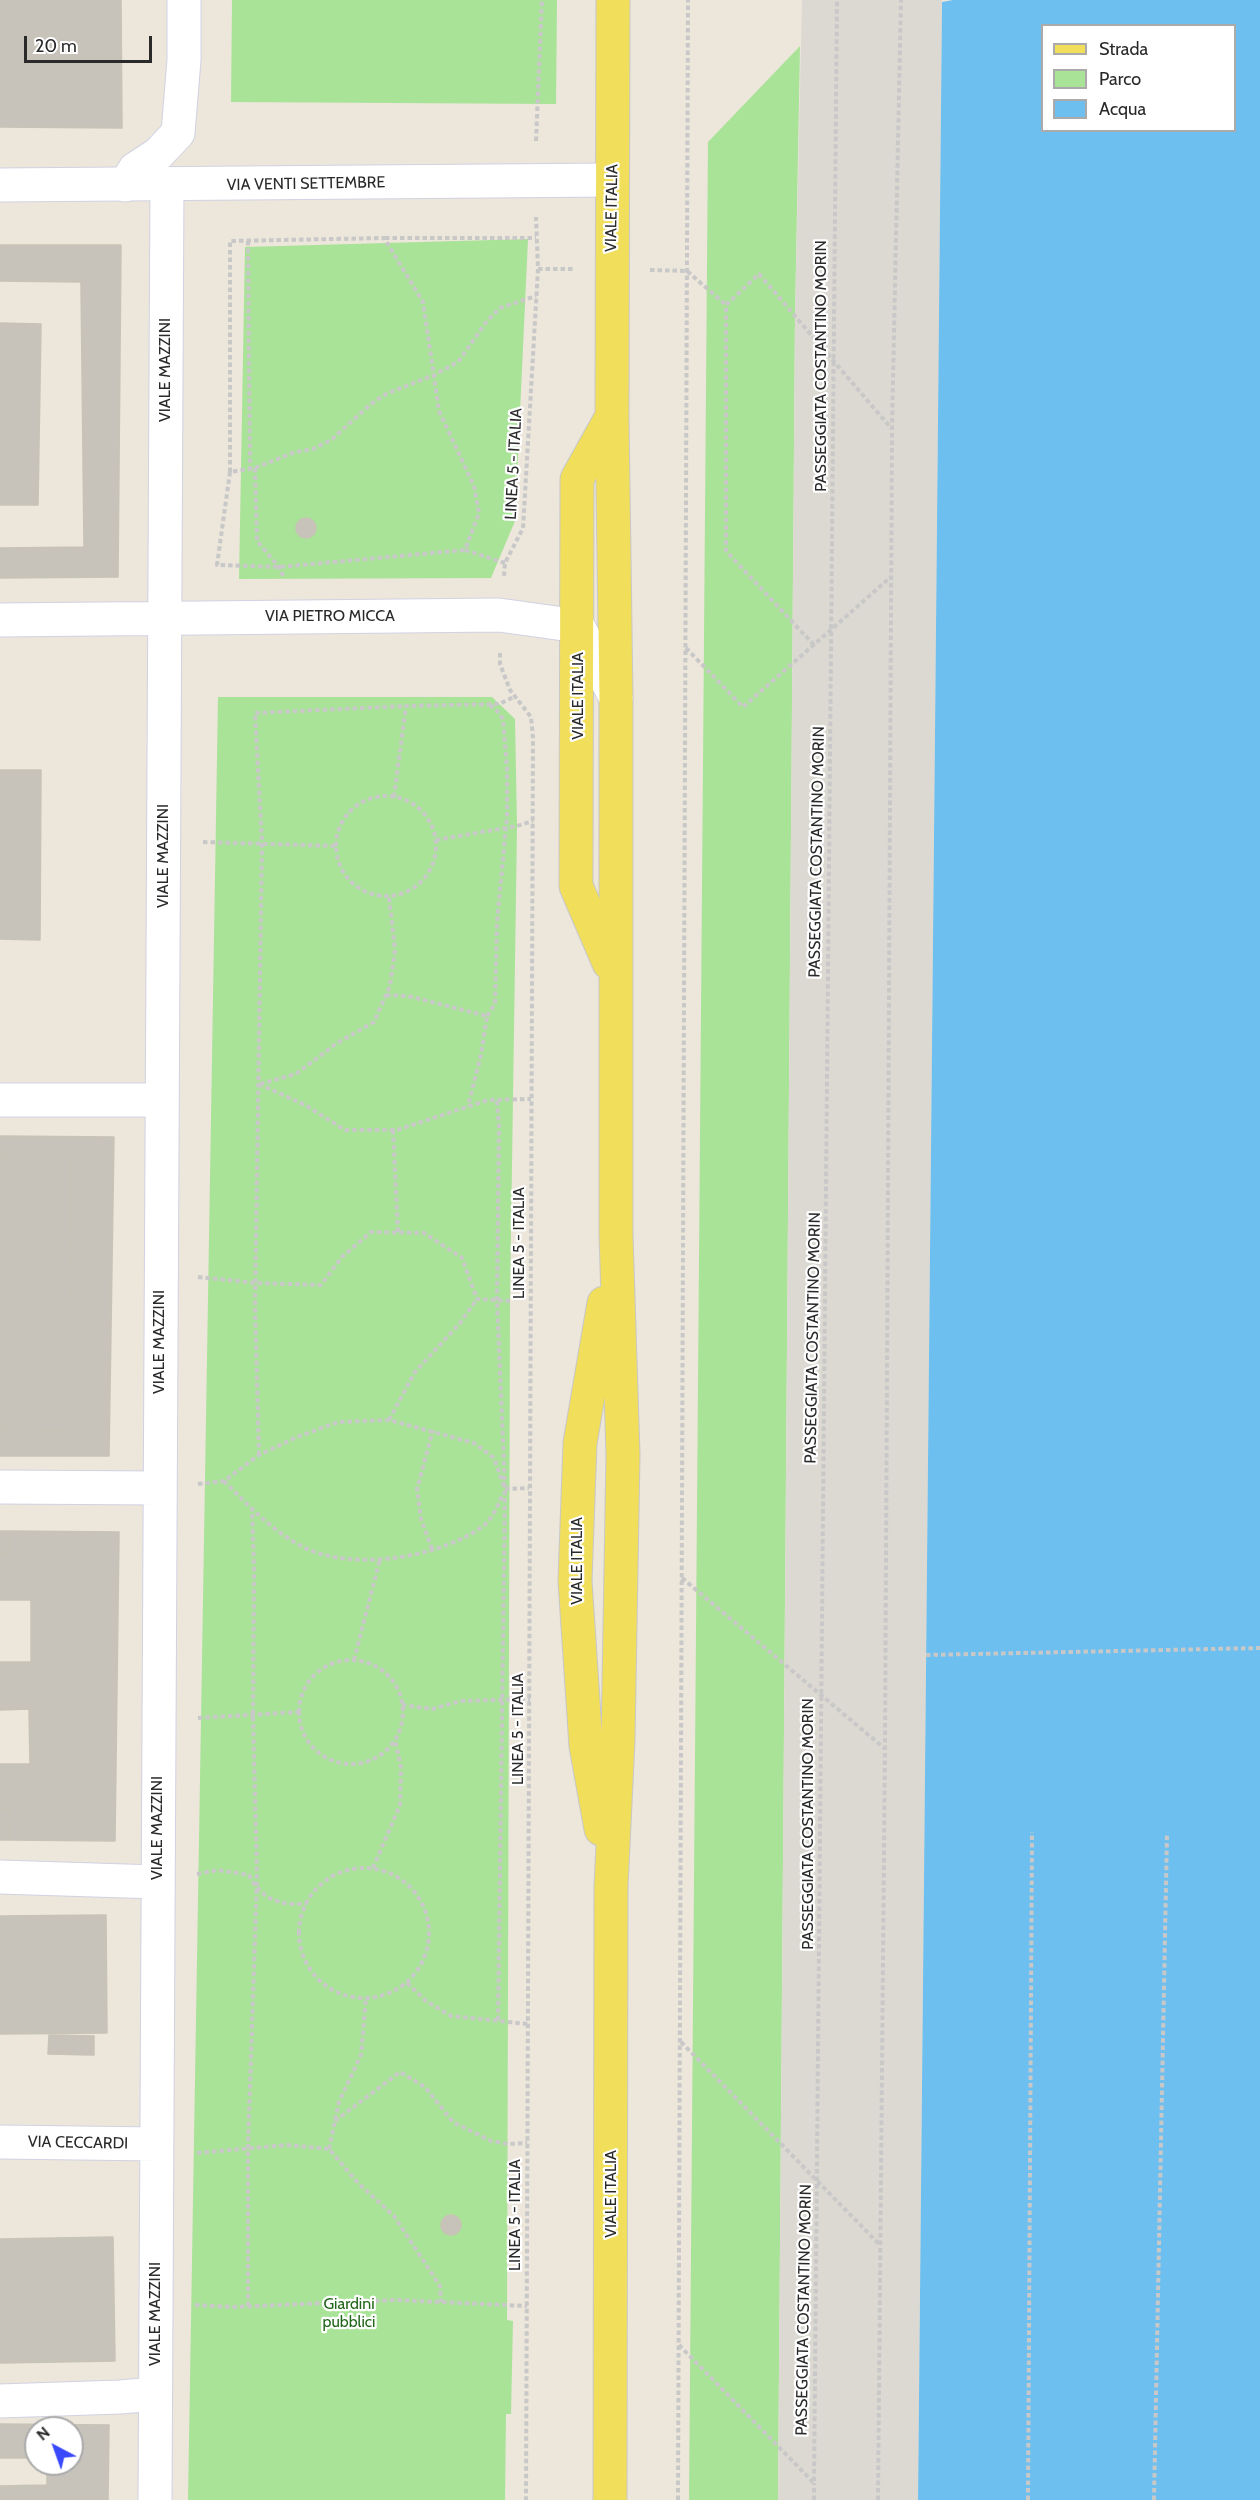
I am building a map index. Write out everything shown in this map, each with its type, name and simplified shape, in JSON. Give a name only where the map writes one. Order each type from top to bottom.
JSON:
[{"type":"main road","name":"VIALE ITALIA","points":[[610,2500],[611,1887],[618,1740],[622,1467],[616,1234],[614,975],[616,698],[612,417],[612,180],[614,0]]},
{"type":"main road","name":"VIALE ITALIA","points":[[612,417],[577,479],[576,886],[614,975]]},
{"type":"main road","name":"VIALE ITALIA","points":[[611,1887],[586,1746],[575,1581],[580,1443],[616,1234]]},
{"type":"street","points":[[125,185],[135,169],[158,154],[178,133],[184,60],[184,0]]},
{"type":"street","name":"VIA VENTI SETTEMBRE","points":[[0,185],[612,180]]},
{"type":"street","name":"VIALE MAZZINI","points":[[155,2500],[159,1273],[164,841],[167,184]]},
{"type":"street","name":"VIA PIETRO MICCA","points":[[0,620],[499,615],[578,626]]},
{"type":"street","points":[[578,626],[616,698]]},
{"type":"street","points":[[0,1100],[160,1100]]},
{"type":"street","points":[[0,1487],[159,1488]]},
{"type":"street","points":[[0,1878],[157,1882]]},
{"type":"street","name":"VIA CECCARDI","points":[[0,2142],[156,2151]]},
{"type":"street","points":[[0,2401],[155,2394]]},
{"type":"path","name":"LINEA 5 - ITALIA","points":[[526,2500],[531,1699],[529,1488],[533,738],[531,717],[510,690],[500,664],[499,615],[505,563],[523,528],[536,296],[535,181],[542,0]]},
{"type":"path","points":[[678,2500],[688,0]]},
{"type":"path","name":"PASSEGGIATA COSTANTINO MORIN","points":[[814,2483],[837,0]]},
{"type":"path","points":[[878,2500],[885,1748],[892,428],[901,0]]},
{"type":"path","points":[[384,238],[423,302],[439,411],[474,486],[478,513],[465,550]]},
{"type":"path","points":[[505,563],[465,550],[279,567],[217,565],[230,472],[230,241],[537,238]]},
{"type":"path","points":[[248,241],[253,468],[257,541],[279,567],[286,583]]},
{"type":"path","points":[[687,271],[726,304]]},
{"type":"path","points":[[814,645],[726,551],[726,304],[759,274],[892,428]]},
{"type":"path","points":[[230,472],[253,468],[295,452],[313,449],[331,440],[370,404],[386,394],[434,375],[458,362],[487,321],[500,308],[536,296]]},
{"type":"path","points":[[686,648],[742,707],[892,575]]},
{"type":"path","points":[[259,1455],[256,1283],[262,843],[255,713],[499,704],[516,696]]},
{"type":"path","points":[[468,1106],[481,1055],[487,1016],[495,1004],[497,922],[505,828],[507,768],[503,718],[495,708],[487,704]]},
{"type":"path","points":[[394,797],[406,706]]},
{"type":"path","points":[[377,797],[394,797],[409,801],[422,811],[431,825],[436,840],[435,856],[429,872],[419,884],[405,892],[388,897],[371,895],[356,887],[344,874],[337,859],[336,846],[340,826],[348,812],[377,797]]},
{"type":"path","points":[[436,840],[533,821]]},
{"type":"path","points":[[164,841],[336,846]]},
{"type":"path","points":[[259,1084],[296,1074],[338,1042],[374,1022],[390,986],[395,951],[388,897]]},
{"type":"path","points":[[386,995],[408,996],[487,1016]]},
{"type":"path","points":[[259,1084],[305,1106],[345,1130],[393,1130],[488,1100],[531,1099]]},
{"type":"path","points":[[497,1101],[499,1126],[496,1300],[505,1489],[498,2021]]},
{"type":"path","points":[[393,1130],[398,1233]]},
{"type":"path","points":[[159,1273],[256,1283],[321,1285],[342,1257],[371,1232],[424,1233],[462,1258],[477,1299]]},
{"type":"path","points":[[477,1299],[510,1301]]},
{"type":"path","points":[[389,1420],[415,1372],[460,1323],[477,1299]]},
{"type":"path","points":[[159,1488],[224,1481],[259,1455],[297,1437],[338,1422],[389,1420],[433,1430],[474,1443],[494,1458],[505,1489],[496,1511],[484,1526],[455,1542],[404,1556],[381,1559],[335,1557],[308,1549],[282,1536],[224,1481]]},
{"type":"path","points":[[432,1549],[421,1519],[417,1489],[433,1430]]},
{"type":"path","points":[[505,1489],[529,1488]]},
{"type":"path","points":[[248,2306],[248,2147],[256,1890],[252,1510]]},
{"type":"path","points":[[354,1660],[381,1559]]},
{"type":"path","points":[[682,1578],[885,1748]]},
{"type":"path","points":[[926,1655],[1260,1648]]},
{"type":"path","points":[[354,1660],[371,1664],[386,1674],[397,1688],[402,1705],[402,1723],[395,1740],[383,1753],[367,1761],[351,1764],[335,1762],[321,1754],[309,1743],[301,1728],[299,1712],[301,1696],[309,1681],[320,1670],[336,1662],[354,1660]]},
{"type":"path","points":[[402,1705],[432,1709],[461,1701],[531,1699]]},
{"type":"path","points":[[158,1719],[253,1717],[299,1712]]},
{"type":"path","points":[[373,1868],[400,1805],[401,1767],[395,1740]]},
{"type":"path","points":[[1028,2500],[1032,1832]]},
{"type":"path","points":[[1154,2500],[1167,1834]]},
{"type":"path","points":[[373,1868],[393,1875],[410,1886],[422,1902],[429,1921],[429,1944],[421,1965],[407,1983],[388,1994],[366,1998],[344,1995],[324,1985],[309,1968],[300,1948],[299,1925],[306,1904],[317,1888],[334,1875],[353,1869],[373,1868]]},
{"type":"path","points":[[157,1882],[218,1870],[249,1875],[256,1890],[284,1905],[306,1904]]},
{"type":"path","points":[[407,1983],[426,2001],[451,2016],[528,2024]]},
{"type":"path","points":[[329,2149],[339,2102],[361,2055],[366,1998]]},
{"type":"path","points":[[680,2041],[880,2245]]},
{"type":"path","points":[[335,2121],[400,2072],[425,2087],[453,2122],[491,2141],[508,2144],[528,2143]]},
{"type":"path","points":[[156,2151],[287,2145],[329,2149],[358,2182],[394,2216],[440,2286],[441,2302]]},
{"type":"path","points":[[155,2304],[248,2306],[396,2300],[527,2306]]},
{"type":"path","name":"PASSEGGIATA COSTANTINO MORIN","points":[[679,2345],[814,2483]]},
{"type":"path","points":[[814,2483],[814,2500]]},
{"type":"green space","points":[[232,0],[557,0],[556,104],[231,102]]},
{"type":"green space","points":[[800,46],[795,317],[778,2500],[689,2500],[708,142]]},
{"type":"green space","points":[[528,239],[515,521],[491,578],[239,579],[245,247]]},
{"type":"green space","name":"Giardini pubblici","points":[[218,697],[492,697],[515,719],[517,826],[510,1301],[507,2320],[513,2321],[511,2414],[506,2414],[505,2500],[188,2500]]},
{"type":"shaded area","points":[[802,0],[942,0],[918,2500],[778,2500],[795,317]]},
{"type":"water","points":[[953,0],[1260,0],[1260,2500],[918,2500],[942,2]]},
{"type":"building","points":[[0,0],[121,0],[122,128],[0,127]]},
{"type":"building","points":[[0,245],[121,245],[118,577],[0,578],[0,548],[84,547],[81,282],[0,281]]},
{"type":"building","points":[[0,323],[41,324],[38,505],[0,505]]},
{"type":"building","points":[[306,518],[313,521],[316,528],[313,535],[306,538],[299,535],[296,528],[299,521]]},
{"type":"building","points":[[0,770],[41,770],[40,940],[0,939]]},
{"type":"building","points":[[0,1136],[114,1137],[109,1456],[0,1456],[0,1429],[69,1430],[70,1155],[0,1155]]},
{"type":"building","points":[[0,1155],[70,1155],[69,1430],[0,1429]]},
{"type":"building","points":[[0,1531],[9,1531],[9,1554],[0,1554]]},
{"type":"building","points":[[9,1531],[119,1532],[115,1841],[10,1840],[11,1809],[0,1808],[0,1764],[30,1764],[29,1709],[0,1710],[0,1662],[31,1662],[31,1600],[0,1600],[0,1554],[9,1554]]},
{"type":"building","points":[[0,1808],[11,1809],[10,1840],[0,1840]]},
{"type":"building","points":[[106,1915],[107,2033],[0,2034],[0,1916]]},
{"type":"building","points":[[49,2035],[94,2036],[94,2055],[48,2054]]},
{"type":"building","points":[[451,2215],[458,2218],[461,2225],[458,2232],[451,2235],[444,2232],[441,2225],[444,2218]]},
{"type":"building","points":[[113,2237],[115,2361],[0,2363],[0,2239]]},
{"type":"building","points":[[0,2424],[24,2424],[24,2458],[0,2458]]},
{"type":"building","points":[[84,2425],[109,2425],[108,2500],[0,2500],[0,2486],[47,2485],[47,2476],[84,2476]]}]
